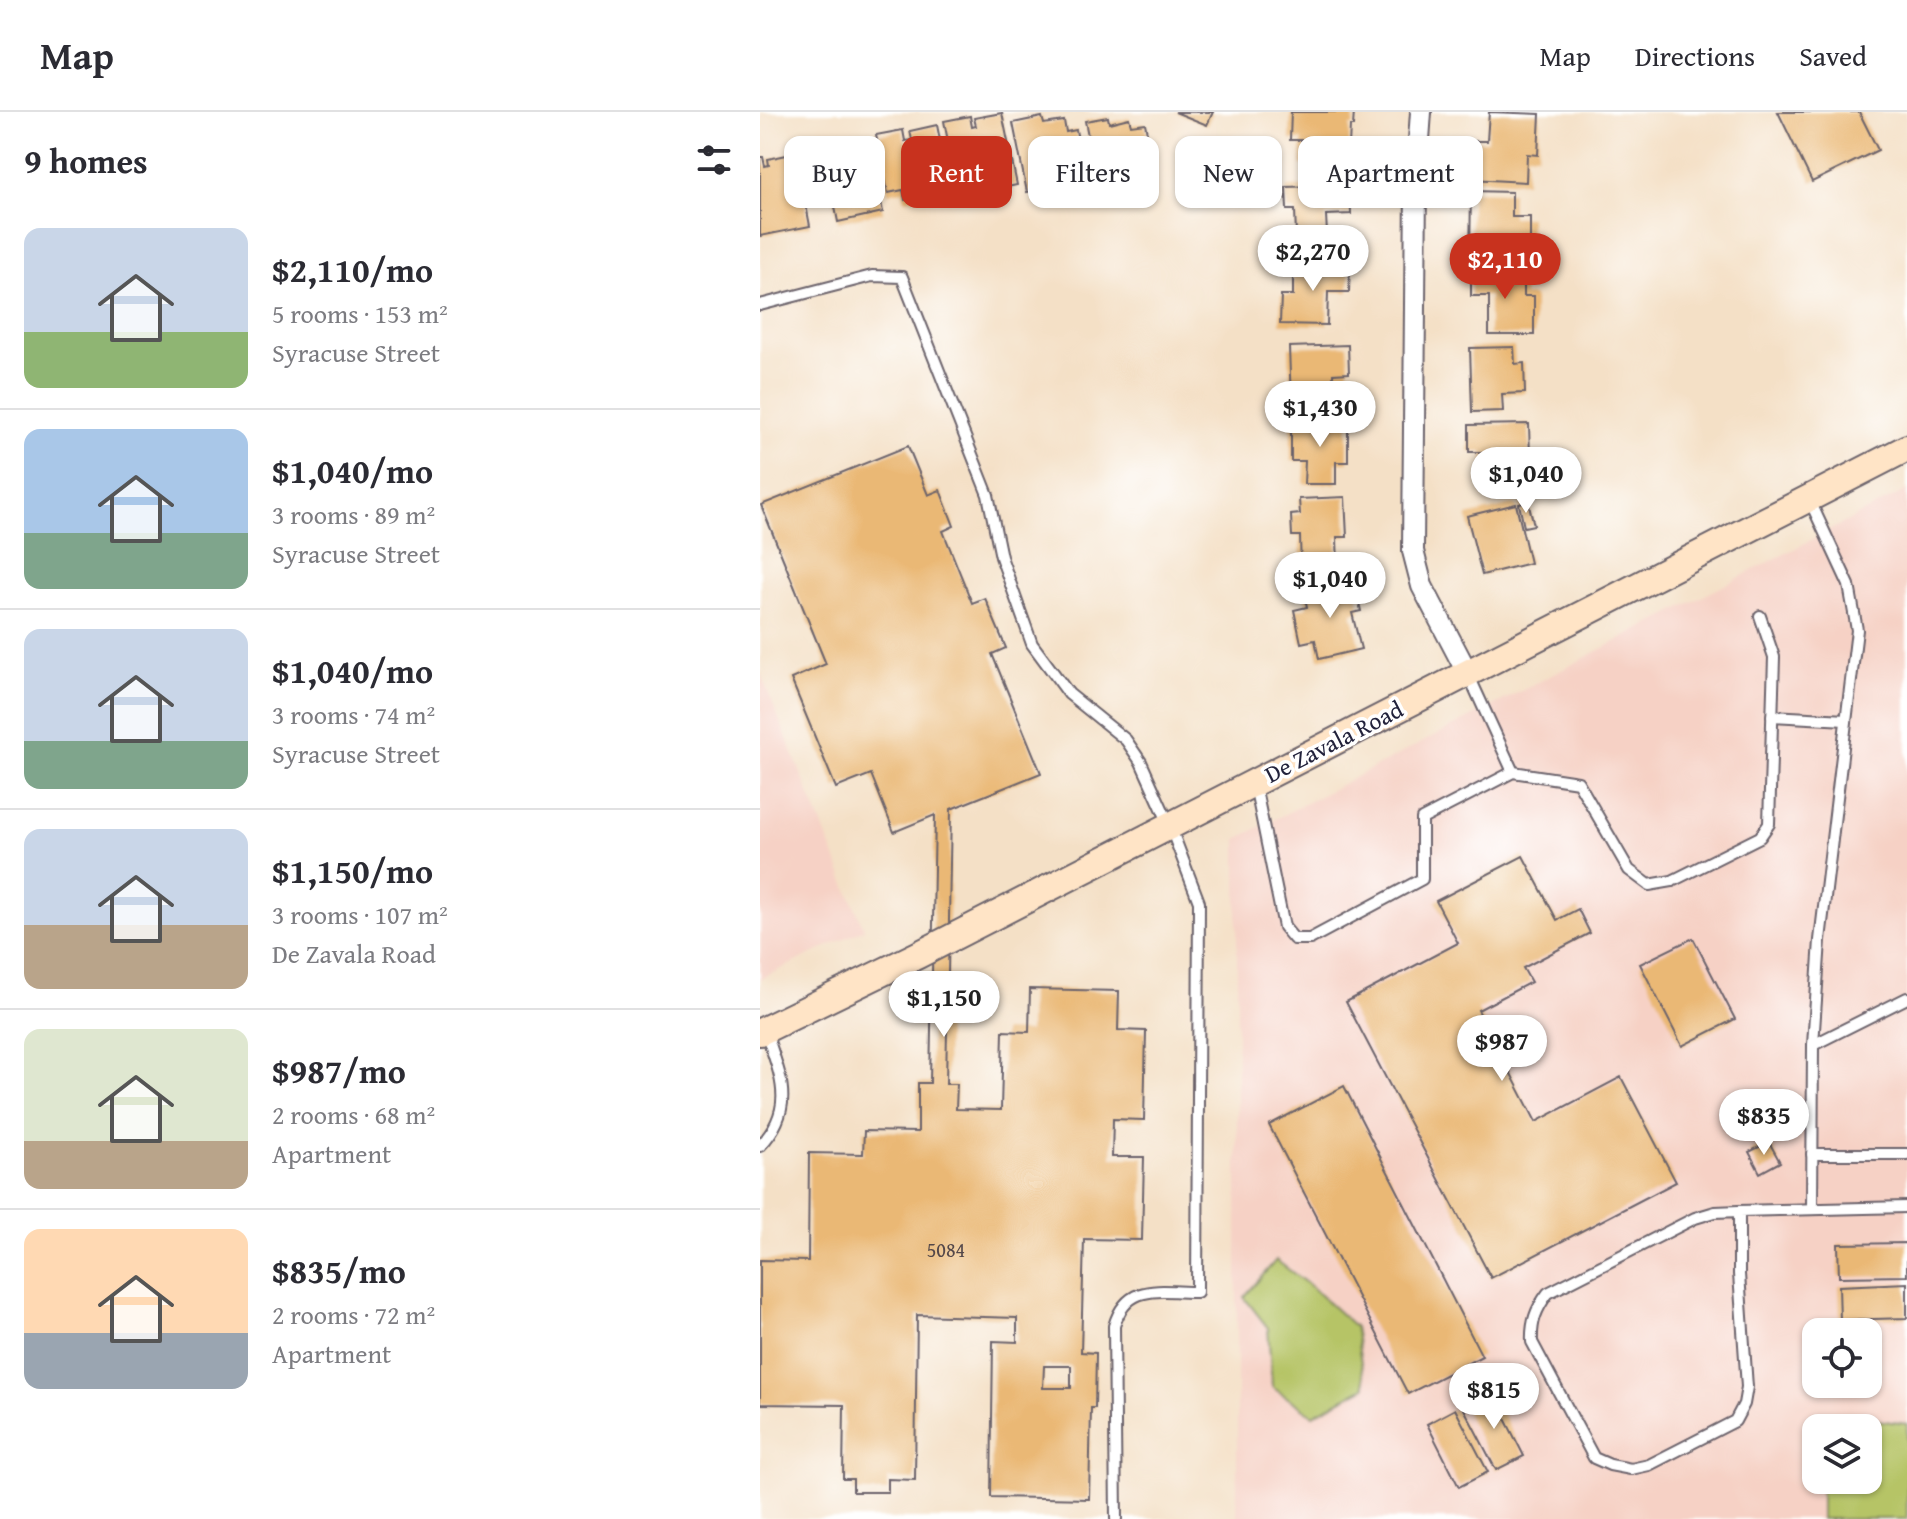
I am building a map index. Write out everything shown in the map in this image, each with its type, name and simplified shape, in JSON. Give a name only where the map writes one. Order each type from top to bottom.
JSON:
[{"type":"main road","name":"De Zavala Road","points":[[763,1031],[1907,448]]},
{"type":"street","points":[[1421,112],[1416,182],[1413,551],[1422,586],[1468,674]]},
{"type":"lane","points":[[760,305],[872,276],[902,277],[988,495],[1001,557],[1032,644],[1069,694],[1126,740],[1141,762],[1199,902],[1197,1292],[1151,1292],[1129,1297],[1119,1309],[1114,1326],[1116,1519]]},
{"type":"lane","points":[[1809,499],[1849,585],[1857,630],[1820,940],[1813,1045],[1812,1209]]},
{"type":"lane","points":[[1254,783],[1284,927],[1294,939],[1310,939],[1422,879],[1422,819],[1513,772],[1578,782],[1629,870],[1649,885],[1672,881],[1760,837],[1769,824],[1774,657],[1760,616]]},
{"type":"lane","points":[[1468,674],[1513,772]]},
{"type":"lane","points":[[1772,716],[1846,720]]},
{"type":"lane","points":[[1813,1045],[1907,998]]},
{"type":"lane","points":[[760,1146],[781,1113],[784,1087],[763,1031]]},
{"type":"lane","points":[[1812,1154],[1907,1154]]},
{"type":"lane","points":[[1739,1211],[1739,1274],[1747,1387],[1744,1404],[1735,1421],[1649,1465],[1631,1469],[1594,1458],[1532,1342],[1531,1324],[1548,1293],[1695,1218],[1715,1212],[1739,1211],[1812,1209],[1907,1207]]},
{"type":"shaded area","points":[[1907,490],[1907,1519],[1237,1519],[1237,839]]},
{"type":"shaded area","points":[[760,672],[864,929],[760,979]]},
{"type":"green space","points":[[1276,1260],[1355,1327],[1365,1387],[1313,1415],[1272,1387],[1268,1328],[1244,1297]]},
{"type":"green space","points":[[1882,1421],[1907,1424],[1907,1519],[1821,1519],[1821,1494],[1882,1494]]},
{"type":"building","points":[[1175,112],[1213,112],[1207,125]]},
{"type":"building","points":[[1291,112],[1354,112],[1350,136],[1298,136],[1298,140],[1290,140]]},
{"type":"building","points":[[1489,112],[1540,114],[1538,155],[1527,154],[1526,182],[1483,180],[1483,141],[1487,141]]},
{"type":"building","points":[[1778,112],[1859,112],[1878,150],[1812,182]]},
{"type":"building","points":[[1002,113],[1007,136],[947,136],[944,121],[970,116],[972,127],[976,126],[974,118]]},
{"type":"building","points":[[1042,117],[1044,124],[1064,121],[1066,132],[1076,130],[1077,136],[1028,136],[1028,192],[1027,192],[1013,123]]},
{"type":"building","points":[[1108,117],[1109,123],[1129,118],[1131,125],[1145,123],[1148,136],[1088,136],[1085,121]]},
{"type":"building","points":[[937,125],[939,136],[911,136],[910,131]]},
{"type":"building","points":[[903,130],[901,190],[888,193],[885,136],[876,135]]},
{"type":"building","points":[[784,156],[784,208],[807,208],[810,226],[760,236],[760,157],[763,157],[765,166],[769,165],[768,159]]},
{"type":"building","points":[[1012,161],[1017,185],[1012,186]]},
{"type":"building","points":[[1286,187],[1298,187],[1298,208],[1351,208],[1351,214],[1326,215],[1327,234],[1296,235],[1295,210],[1287,210]]},
{"type":"building","points":[[1483,191],[1512,192],[1512,217],[1530,217],[1530,241],[1515,241],[1514,259],[1470,258],[1471,208],[1483,208]]},
{"type":"building","points":[[835,208],[882,208],[883,212],[838,222]]},
{"type":"building","points":[[1293,264],[1350,265],[1349,292],[1328,292],[1327,325],[1280,324],[1281,295],[1293,295]]},
{"type":"building","points":[[1471,270],[1524,271],[1524,296],[1534,296],[1534,335],[1489,335],[1489,296],[1471,296]]},
{"type":"building","points":[[1348,345],[1349,373],[1333,374],[1334,401],[1291,402],[1289,347]]},
{"type":"building","points":[[1514,347],[1515,364],[1524,363],[1525,393],[1502,394],[1503,411],[1472,412],[1470,348]]},
{"type":"building","points":[[1291,421],[1348,422],[1348,462],[1336,462],[1336,484],[1304,484],[1305,461],[1291,461]]},
{"type":"building","points":[[1529,424],[1530,457],[1523,457],[1523,483],[1483,484],[1483,452],[1469,452],[1469,425]]},
{"type":"building","points":[[908,446],[928,495],[940,490],[954,526],[943,531],[972,603],[985,598],[1006,648],[992,654],[1041,773],[951,809],[946,1084],[957,1084],[956,1109],[1001,1110],[1003,1031],[1029,1032],[1030,989],[1119,991],[1118,1030],[1146,1031],[1144,1120],[1113,1119],[1112,1157],[1144,1157],[1142,1240],[1084,1239],[1081,1352],[1096,1353],[1089,1499],[991,1497],[993,1341],[1017,1342],[1017,1318],[917,1315],[915,1480],[888,1479],[888,1492],[853,1492],[853,1479],[843,1479],[844,1405],[760,1404],[760,1260],[808,1261],[809,1153],[863,1154],[864,1131],[918,1132],[918,1083],[930,1083],[935,815],[894,832],[871,774],[836,788],[791,679],[826,664],[761,505]],"holes":[[[1044,1366],[1071,1366],[1071,1388],[1043,1388]]]},
{"type":"building","points":[[1345,497],[1347,537],[1337,537],[1338,568],[1301,569],[1300,536],[1292,536],[1291,515],[1300,514],[1299,499]]},
{"type":"building","points":[[1528,502],[1534,525],[1524,527],[1519,504]]},
{"type":"building","points":[[1516,504],[1530,563],[1482,575],[1467,516]]},
{"type":"building","points":[[1354,581],[1361,611],[1352,613],[1361,649],[1319,659],[1315,640],[1301,643],[1294,610],[1307,607],[1304,593]]},
{"type":"building","points":[[1523,856],[1557,920],[1578,909],[1590,933],[1523,968],[1531,982],[1478,1010],[1536,1122],[1621,1077],[1676,1182],[1491,1278],[1346,1002],[1458,943],[1436,901]]},
{"type":"building","points":[[1693,938],[1735,1019],[1682,1046],[1640,964]]},
{"type":"building","points":[[1344,1086],[1482,1356],[1408,1394],[1269,1125]]},
{"type":"building","points":[[1769,1142],[1780,1162],[1760,1173],[1749,1152]]},
{"type":"building","points":[[1907,1243],[1907,1276],[1839,1277],[1838,1244]]},
{"type":"building","points":[[1907,1283],[1907,1318],[1840,1318],[1839,1286]]},
{"type":"building","points":[[1492,1393],[1524,1456],[1496,1470],[1463,1407]]},
{"type":"building","points":[[1455,1409],[1488,1472],[1459,1487],[1427,1424]]}]
